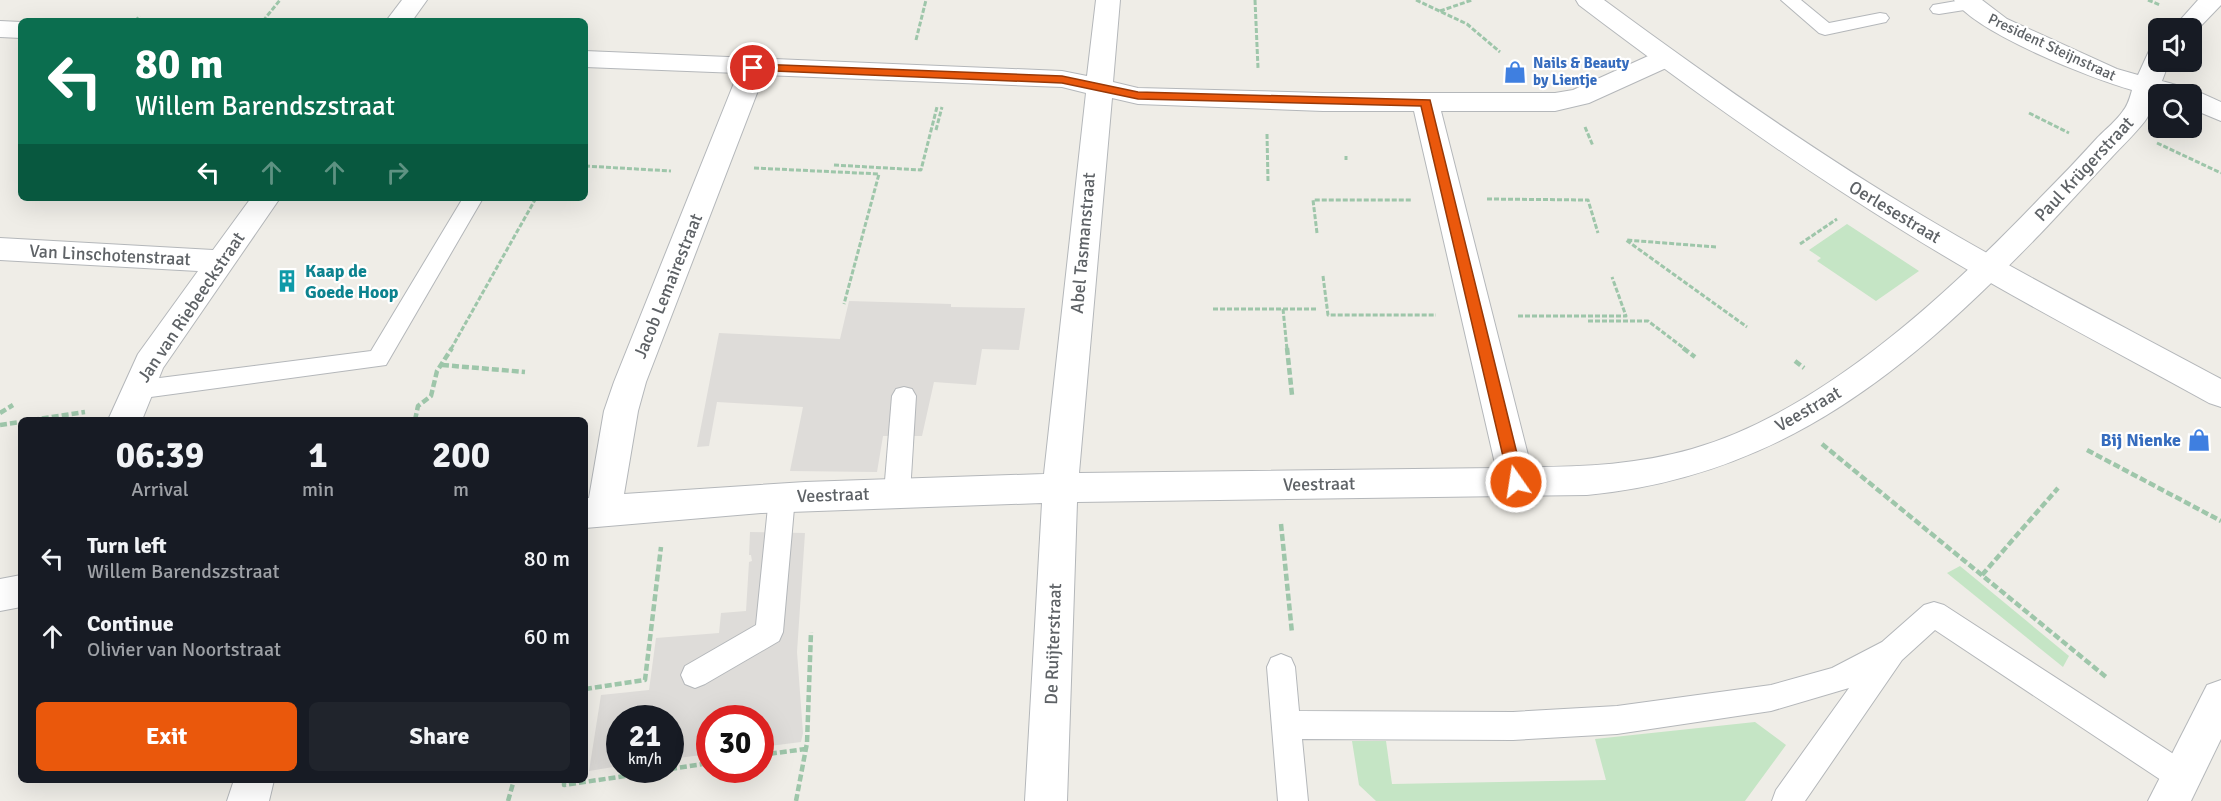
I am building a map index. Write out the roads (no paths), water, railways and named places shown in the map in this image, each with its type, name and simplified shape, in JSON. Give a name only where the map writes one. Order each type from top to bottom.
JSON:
[{"type":"street","points":[[401,18],[415,0]]},
{"type":"street","name":"Abel Tasmanstraat","points":[[1060,487],[1108,0]]},
{"type":"street","name":"Oerlesestraat","points":[[1588,0],[1666,58],[1830,172],[1989,267],[2221,394]]},
{"type":"street","points":[[2195,18],[2212,0]]},
{"type":"street","name":"President Steijnstraat","points":[[1968,2],[1998,24],[2015,33],[2108,75],[2147,86]]},
{"type":"street","points":[[0,29],[18,30]]},
{"type":"street","points":[[588,59],[753,68],[1062,79],[1138,96],[1426,103],[1564,101],[1666,58]]},
{"type":"street","name":"Jacob Lemairestraat","points":[[594,512],[630,382],[753,68]]},
{"type":"street","name":"Paul Krügerstraat","points":[[1989,267],[2135,115],[2152,72]]},
{"type":"street","points":[[1426,103],[1516,482]]},
{"type":"street","points":[[2202,103],[2221,112]]},
{"type":"street","name":"Jan van Riebeeckstraat","points":[[130,405],[149,363],[219,261],[264,201]]},
{"type":"street","name":"Van Linschotenstraat","points":[[0,249],[219,261]]},
{"type":"street","name":"Veestraat","points":[[594,512],[665,504],[782,497],[1060,487],[1587,482],[1628,477],[1677,467],[1725,452],[1793,420],[1838,393],[1874,367],[1989,267]]},
{"type":"street","name":"De Ruijterstraat","points":[[1046,801],[1060,487]]},
{"type":"street","points":[[0,595],[18,592]]},
{"type":"street","points":[[2175,788],[2221,698]]},
{"type":"lane","points":[[1790,0],[1825,29],[1880,18]]},
{"type":"lane","points":[[1939,9],[1968,2]]},
{"type":"lane","points":[[130,405],[378,359],[471,201]]},
{"type":"lane","points":[[897,493],[904,396]]},
{"type":"lane","points":[[695,675],[769,632],[782,497]]},
{"type":"lane","points":[[1285,725],[1513,726],[1617,720],[1771,698],[1837,680],[1892,651],[1934,614],[2175,788]]},
{"type":"lane","points":[[1787,801],[1892,651]]},
{"type":"lane","points":[[1281,668],[1293,801]]},
{"type":"place","name":"Nails & Beauty by Lientje","points":[[1515,72]]},
{"type":"place","name":"Kaap de Goede Hoop","points":[[287,281]]},
{"type":"place","name":"Bij Nienke","points":[[2199,440]]}]
